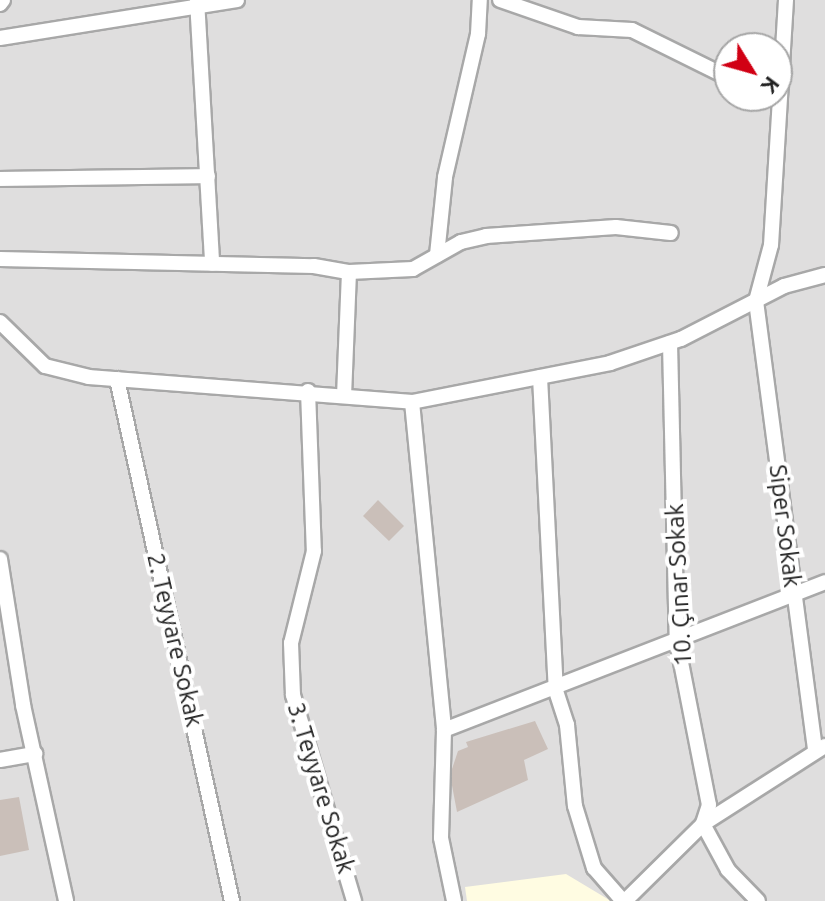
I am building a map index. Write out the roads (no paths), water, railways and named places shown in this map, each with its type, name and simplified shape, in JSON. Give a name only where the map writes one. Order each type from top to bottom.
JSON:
[{"type":"street","points":[[0,38],[237,0]]},
{"type":"street","points":[[437,255],[445,177],[478,34],[480,0]]},
{"type":"street","points":[[500,0],[578,27],[632,30],[713,70]]},
{"type":"street","points":[[783,32],[786,0]]},
{"type":"street","points":[[198,4],[212,264]]},
{"type":"street","points":[[756,301],[771,245],[778,112]]},
{"type":"street","points":[[0,179],[208,176]]},
{"type":"street","points":[[0,259],[314,266],[349,272],[413,269],[437,255],[486,236],[616,227],[671,233]]},
{"type":"street","points":[[344,396],[349,272]]},
{"type":"street","points":[[0,322],[45,366],[117,379],[308,391],[412,402],[610,363],[670,343],[784,286],[825,275]]},
{"type":"street","name":"Siper Sokak","points":[[756,301],[794,595],[820,748]]},
{"type":"street","name":"10. Çınar Sokak","points":[[670,343],[677,642],[709,805],[703,824]]},
{"type":"street","points":[[540,377],[556,691],[567,725],[575,806],[594,868],[624,901],[703,824],[820,748]]},
{"type":"street","name":"2. Teyyare Sokak","points":[[117,379],[232,901]]},
{"type":"street","name":"3. Teyyare Sokak","points":[[308,391],[314,551],[291,643],[293,695],[354,901]]},
{"type":"street","points":[[412,402],[444,730],[441,838],[454,901]]},
{"type":"street","points":[[0,559],[35,754],[66,901]]},
{"type":"street","points":[[444,730],[556,691],[825,582]]},
{"type":"street","points":[[0,760],[35,754]]},
{"type":"street","points":[[703,824],[728,870],[758,901]]}]
